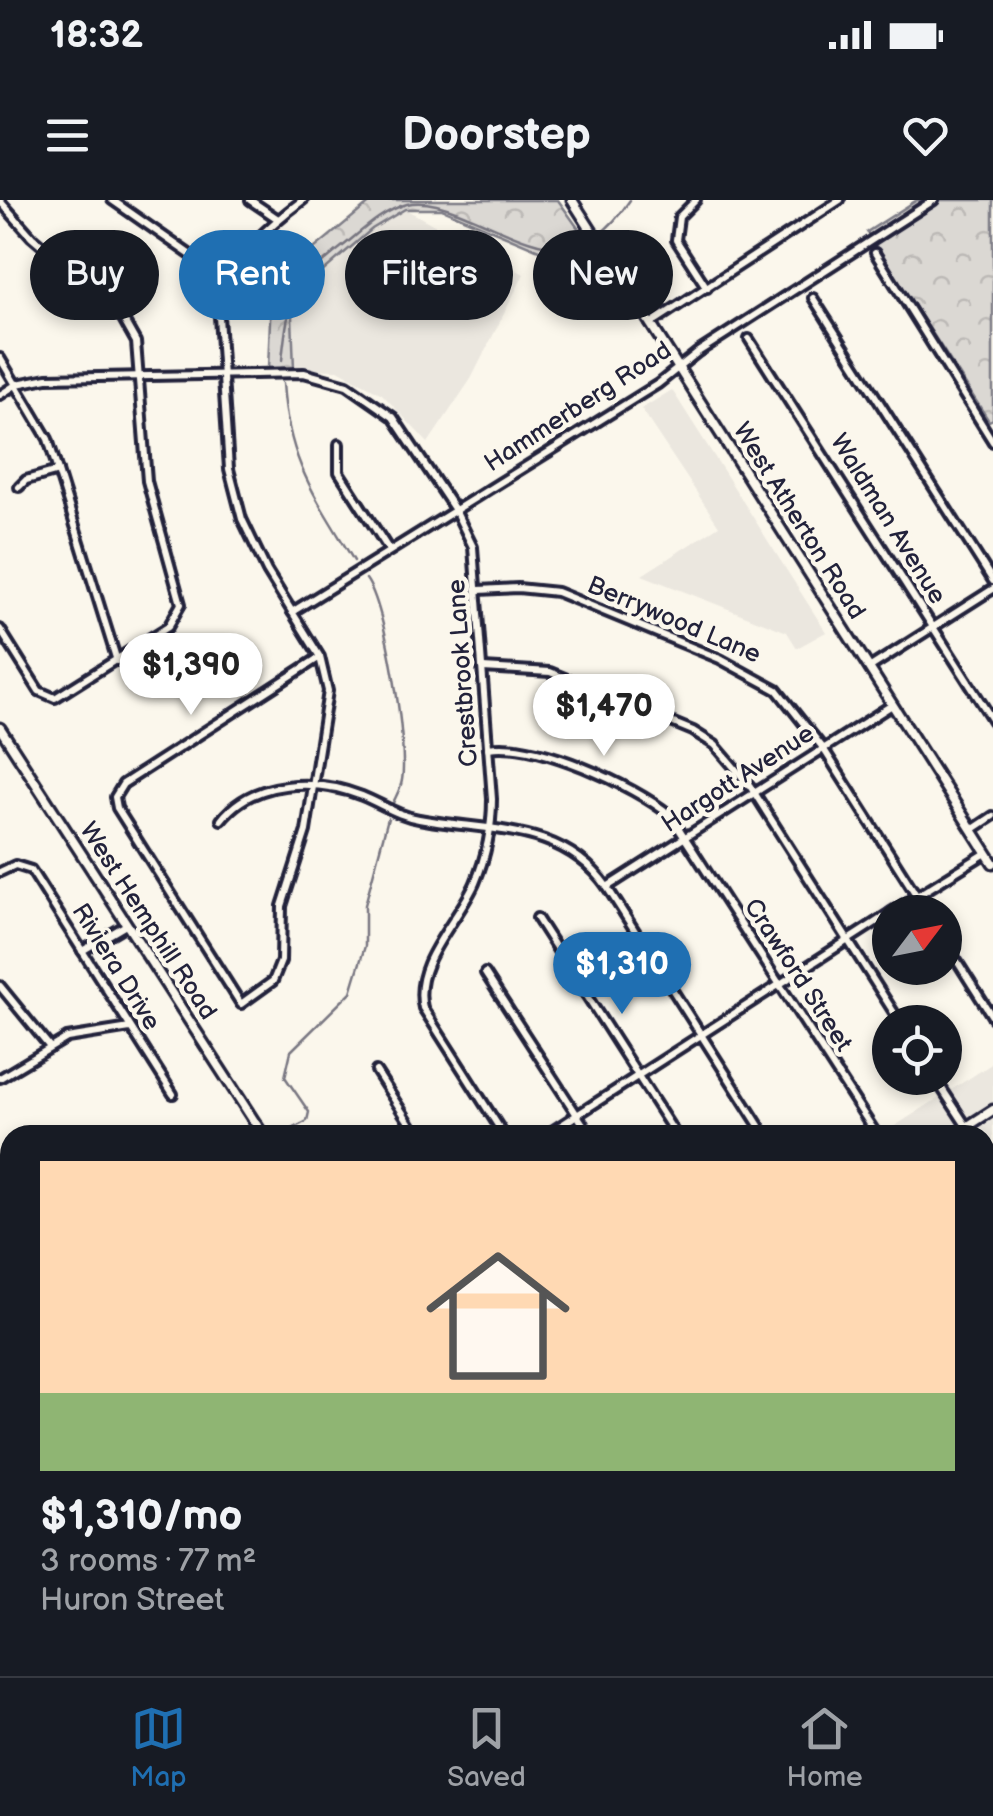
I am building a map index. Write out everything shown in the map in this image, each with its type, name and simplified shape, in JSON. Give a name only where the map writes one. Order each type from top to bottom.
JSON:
[{"type":"street","points":[[112,200],[179,247]]},
{"type":"street","points":[[250,200],[278,219]]},
{"type":"street","points":[[268,230],[304,200]]},
{"type":"street","name":"West Atherton Road","points":[[572,200],[993,863]]},
{"type":"street","points":[[696,200],[679,216],[676,240],[707,288]]},
{"type":"street","points":[[650,324],[840,200]]},
{"type":"street","name":"Hammerberg Road","points":[[292,612],[678,368],[934,200]]},
{"type":"street","points":[[0,201],[43,247],[118,310],[136,342],[147,482],[181,604],[176,620],[62,696],[49,698],[39,691],[0,629]]},
{"type":"street","points":[[875,253],[993,442]]},
{"type":"street","points":[[813,298],[993,581]]},
{"type":"street","points":[[220,320],[229,469],[242,519],[320,657],[328,691],[306,831],[286,884],[278,972],[241,1004],[116,808],[114,797],[123,784],[320,657]]},
{"type":"street","name":"Waldman Avenue","points":[[750,339],[993,721]]},
{"type":"street","points":[[0,358],[48,439],[117,661]]},
{"type":"street","name":"Crestbrook Lane","points":[[0,395],[17,384],[47,378],[304,373],[336,381],[370,398],[410,439],[455,510],[473,547],[479,590],[491,827],[476,881],[422,981],[423,1008],[498,1125]]},
{"type":"street","points":[[339,444],[339,472],[389,550]]},
{"type":"street","points":[[19,487],[26,480],[58,471]]},
{"type":"street","points":[[868,668],[993,588]]},
{"type":"street","name":"Berrywood Lane","points":[[479,590],[557,592],[756,674],[798,711],[915,895]]},
{"type":"street","points":[[482,668],[550,672],[693,730],[732,761],[889,1005]]},
{"type":"street","name":"Hargott Avenue","points":[[607,887],[892,706]]},
{"type":"street","name":"West Hemphill Road","points":[[0,728],[3,741],[256,1125]]},
{"type":"street","name":"Crawford Street","points":[[488,748],[524,748],[644,794],[670,815],[871,1125]]},
{"type":"street","points":[[221,820],[238,801],[263,790],[314,788],[360,795],[418,819],[491,827],[545,839],[570,850],[588,863],[607,887],[760,1125]]},
{"type":"street","points":[[972,830],[993,816]]},
{"type":"street","points":[[918,895],[986,853]]},
{"type":"street","name":"Riviera Drive","points":[[0,872],[22,865],[31,870],[172,1094]]},
{"type":"street","points":[[537,918],[670,1125]]},
{"type":"street","points":[[82,951],[126,925]]},
{"type":"street","points":[[562,1125],[872,925]]},
{"type":"street","points":[[962,969],[993,1018]]},
{"type":"street","points":[[485,973],[584,1125]]},
{"type":"street","points":[[0,986],[49,1046]]},
{"type":"street","points":[[0,1078],[49,1046],[88,1033],[130,1028]]},
{"type":"street","points":[[376,1071],[411,1125]]},
{"type":"street","points":[[946,1095],[966,1125]]},
{"type":"street","points":[[970,1125],[993,1110]]},
{"type":"shaded area","points":[[405,209],[443,230],[371,230]]},
{"type":"shaded area","points":[[345,252],[345,320],[501,320],[471,379],[428,443],[382,394],[338,370],[294,369],[292,320],[325,320],[325,270]]},
{"type":"shaded area","points":[[513,268],[524,274],[513,296]]},
{"type":"shaded area","points":[[672,390],[826,632],[797,648],[787,632],[642,575],[719,526],[641,409]]},
{"type":"shaded area","points":[[993,1063],[993,1102],[957,1125],[897,1125],[943,1095],[962,1095],[962,1083]]},
{"type":"green space","points":[[373,200],[558,200],[579,230],[533,230],[533,248],[513,239],[513,230],[492,230],[442,209],[405,209],[371,230],[345,230],[345,252],[325,270],[325,240]]},
{"type":"green space","points":[[917,200],[993,200],[993,419],[989,421],[867,232]]},
{"type":"green space","points":[[270,320],[292,320],[294,369],[268,369]]},
{"type":"waterway","points":[[282,360],[291,306],[303,283],[365,228],[398,207],[433,204],[530,242],[571,246],[591,240],[610,225],[630,200]]},
{"type":"waterway","points":[[283,383],[297,457],[354,561]]},
{"type":"waterway","points":[[366,579],[381,617],[399,708],[402,780],[393,803]]},
{"type":"waterway","points":[[300,1125],[307,1121],[309,1112],[285,1077],[291,1051],[351,992],[365,946],[365,905],[388,818]]}]
